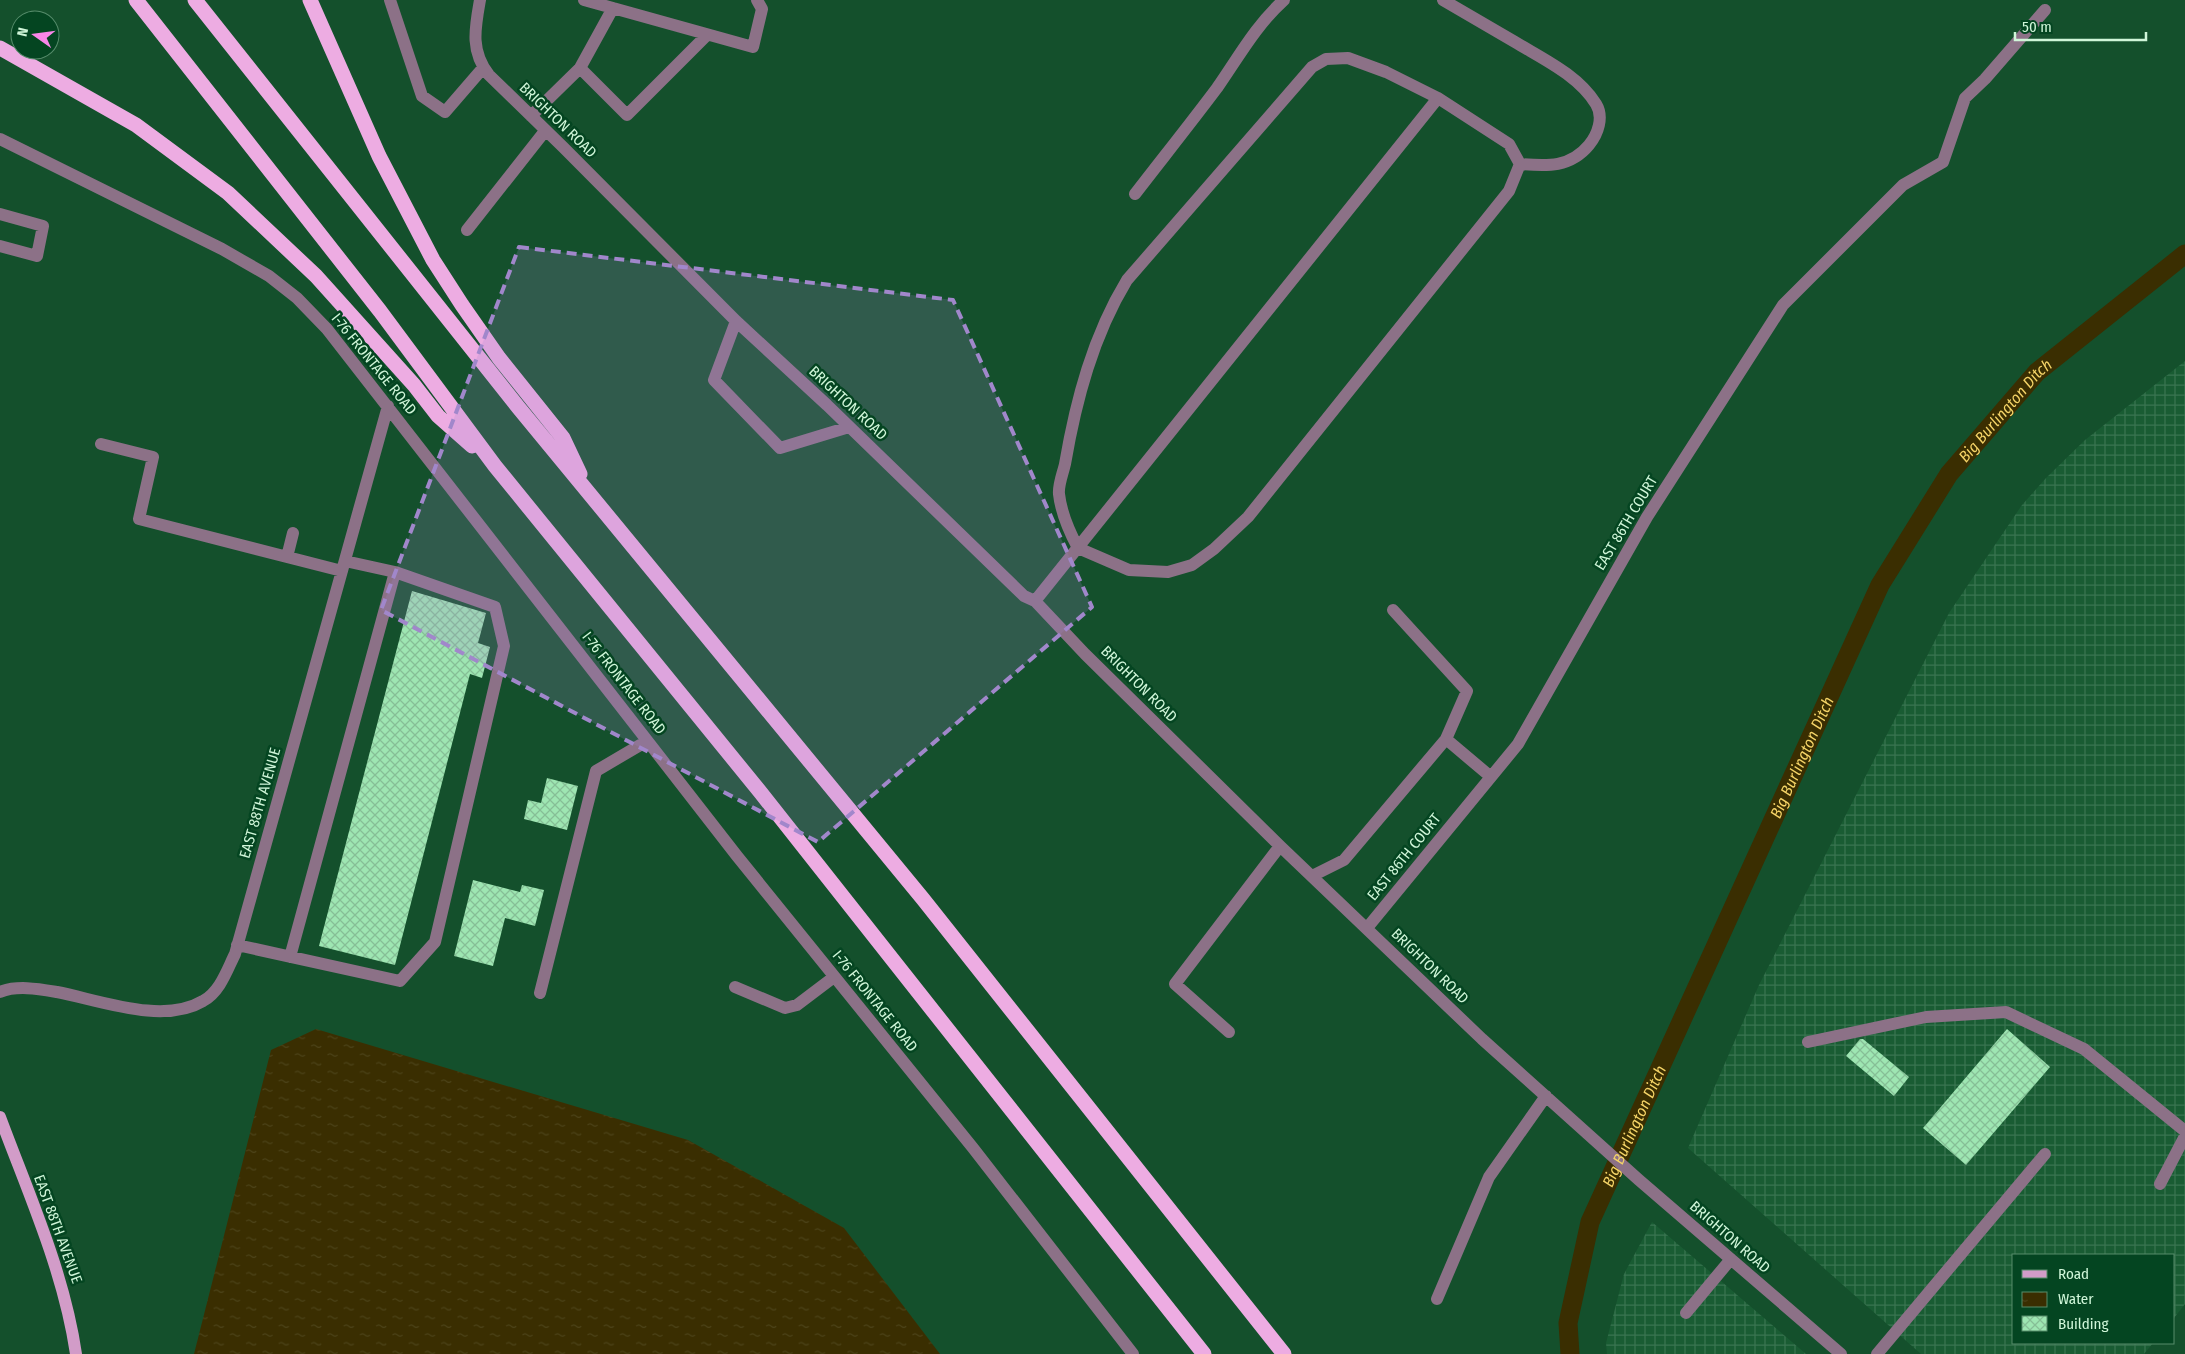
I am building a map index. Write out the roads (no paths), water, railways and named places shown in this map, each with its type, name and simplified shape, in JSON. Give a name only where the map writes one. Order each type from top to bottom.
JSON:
[{"type":"highway","points":[[136,0],[380,311],[495,466],[761,793],[1204,1354]]},
{"type":"highway","points":[[194,0],[518,407],[929,906],[1284,1354]]},
{"type":"highway","points":[[310,0],[379,156],[434,260],[462,306],[499,358],[563,438],[590,493]]},
{"type":"highway","points":[[0,48],[136,125],[228,193],[328,289],[408,378],[438,416],[495,466]]},
{"type":"main road","name":"EAST 88TH AVENUE","points":[[0,1117],[61,1280],[72,1324],[76,1354]]},
{"type":"street","points":[[390,0],[422,96],[445,112],[483,68]]},
{"type":"street","name":"BRIGHTON ROAD","points":[[480,0],[474,46],[483,68],[545,131],[564,147],[736,321],[1024,596],[1035,601],[1084,654],[1280,846],[1482,1039],[1639,1180],[1841,1354]]},
{"type":"street","points":[[584,0],[753,47],[762,9],[757,0]]},
{"type":"street","points":[[1135,194],[1217,88],[1250,39],[1273,10],[1284,0]]},
{"type":"street","points":[[1443,0],[1557,67],[1583,87],[1597,105],[1600,119],[1595,138],[1581,155],[1551,166],[1520,164]]},
{"type":"street","points":[[531,116],[580,68],[613,8]]},
{"type":"street","name":"EAST 86TH COURT","points":[[1367,928],[1518,744],[1646,517],[1783,305],[1903,185],[1944,162],[1965,98],[1985,79],[2046,10]]},
{"type":"street","points":[[580,68],[627,115],[707,35]]},
{"type":"street","points":[[1348,58],[1386,72],[1438,98],[1508,144],[1520,164],[1509,190],[1248,516],[1214,549],[1192,565],[1168,572],[1128,570],[1078,548],[1067,528],[1059,493],[1069,438],[1084,378],[1100,330],[1127,280],[1312,67],[1326,59],[1348,58]]},
{"type":"street","points":[[1035,601],[1438,98]]},
{"type":"street","points":[[468,230],[545,131]]},
{"type":"street","name":"I-76 FRONTAGE ROAD","points":[[0,139],[222,249],[268,276],[297,298],[327,329],[737,856],[973,1148],[1133,1354]]},
{"type":"street","points":[[0,214],[43,226],[37,256],[0,246]]},
{"type":"street","points":[[736,321],[714,380],[780,448],[849,427]]},
{"type":"street","name":"EAST 88TH AVENUE","points":[[0,992],[26,988],[46,990],[129,1008],[155,1011],[181,1010],[204,1001],[222,982],[237,945],[388,406]]},
{"type":"street","points":[[101,444],[153,457],[140,519],[287,557],[395,572],[495,607],[504,646],[435,942],[400,982],[237,945]]},
{"type":"street","points":[[287,557],[294,533]]},
{"type":"street","points":[[290,957],[395,572]]},
{"type":"street","points":[[1312,876],[1344,860],[1446,738],[1467,691],[1393,610]]},
{"type":"street","points":[[1446,738],[1491,777]]},
{"type":"street","points":[[540,993],[596,771],[647,740]]},
{"type":"street","points":[[1229,1032],[1175,984],[1280,846]]},
{"type":"street","points":[[735,987],[785,1008],[796,1005],[834,977]]},
{"type":"street","points":[[1808,1042],[1926,1017],[2006,1012],[2084,1049],[2185,1131]]},
{"type":"street","points":[[1437,1299],[1489,1177],[1546,1096]]},
{"type":"street","points":[[2160,1184],[2185,1136]]},
{"type":"street","points":[[1877,1354],[2045,1154]]},
{"type":"street","points":[[1686,1313],[1731,1259]]},
{"type":"water","points":[[316,1029],[688,1140],[844,1228],[940,1354],[194,1354],[271,1050]]},
{"type":"waterway","name":"Big Burlington Ditch","points":[[1570,1354],[1568,1323],[1590,1222],[1880,585],[1949,474],[2037,372],[2185,254]]}]
